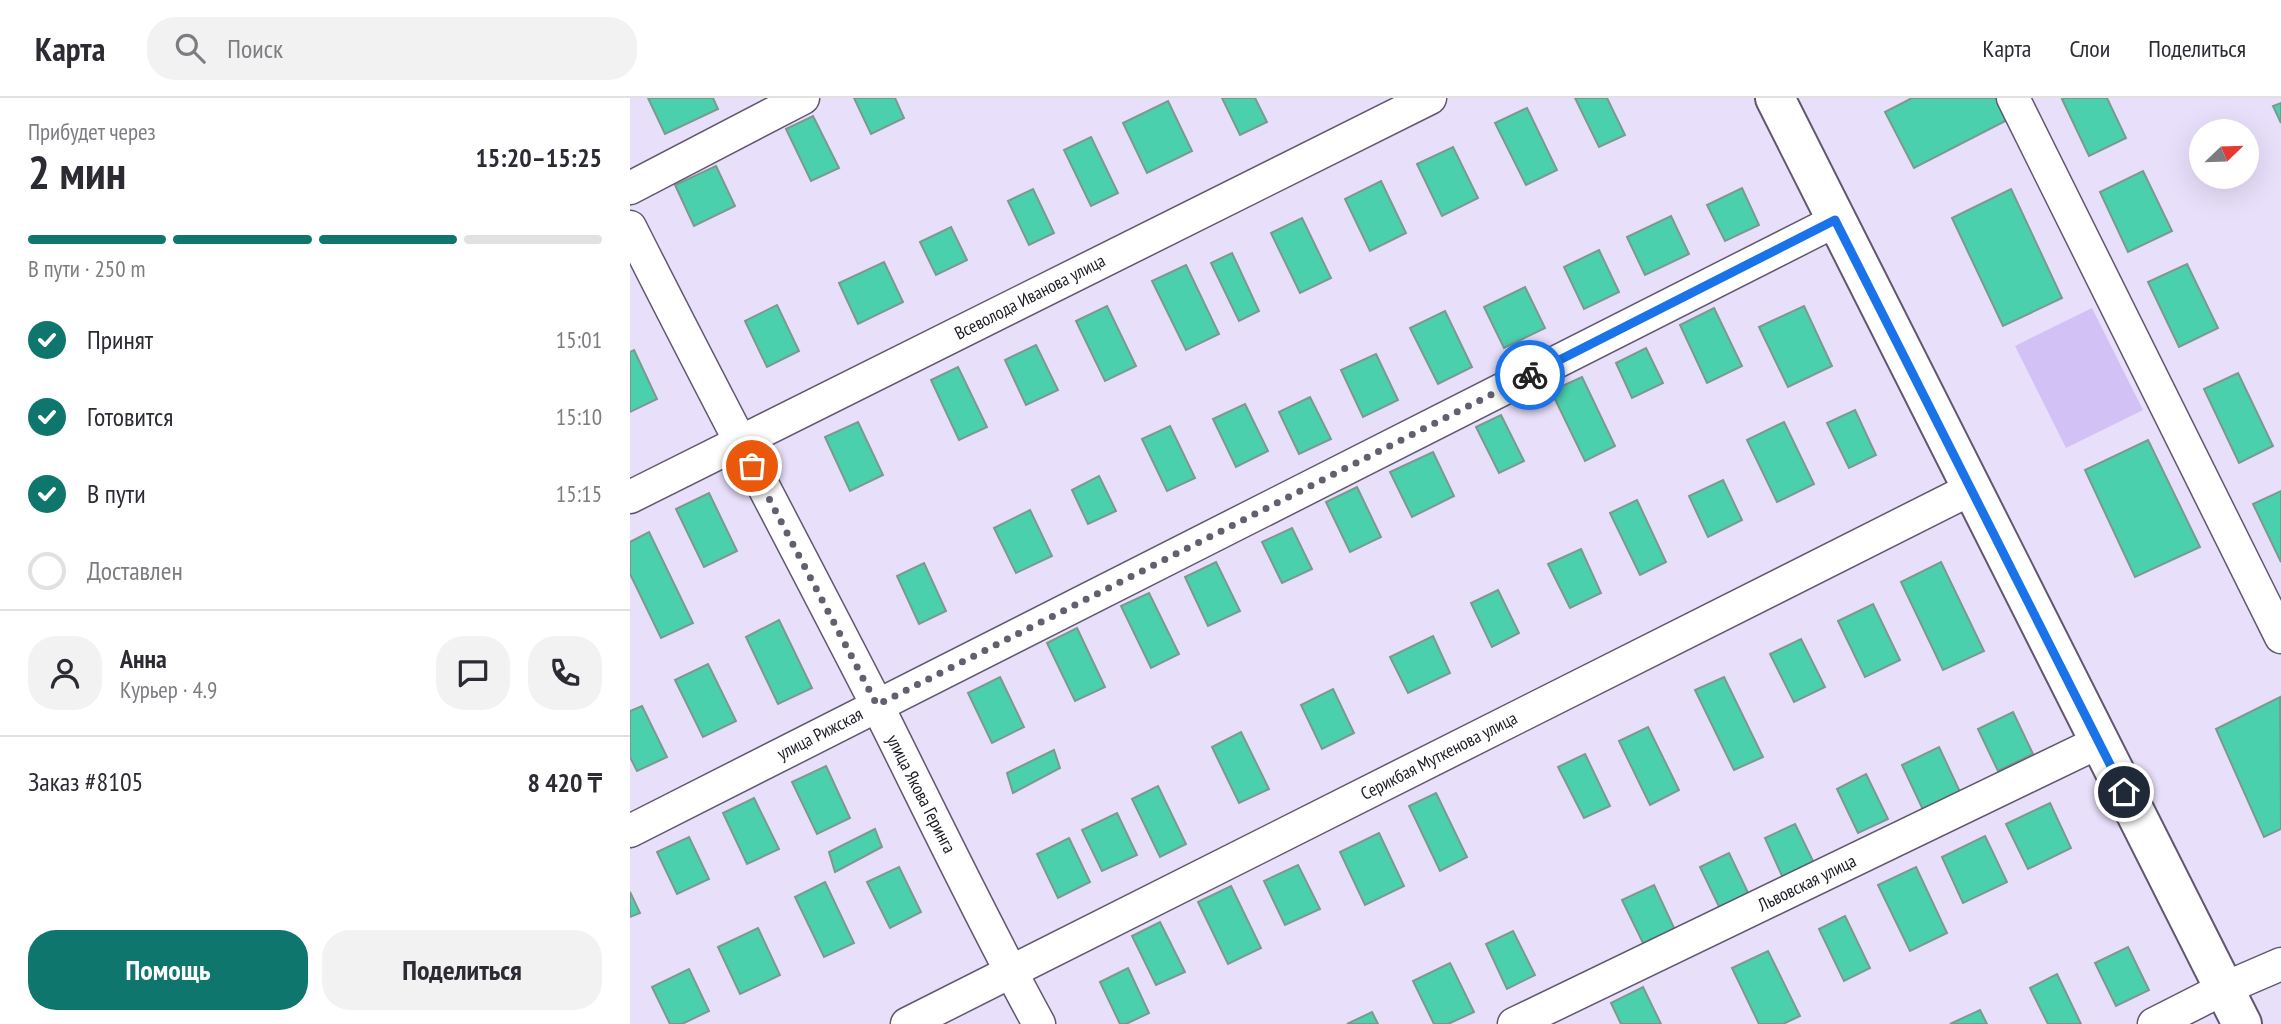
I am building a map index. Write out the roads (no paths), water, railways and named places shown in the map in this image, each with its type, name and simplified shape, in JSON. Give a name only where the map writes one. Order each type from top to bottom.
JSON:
[{"type":"main road","points":[[1774,98],[2242,1024]]},
{"type":"street","points":[[630,188],[803,98]]},
{"type":"street","name":"Всеволода Иванова улица","points":[[630,498],[1430,98]]},
{"type":"street","points":[[2013,98],[2281,637]]},
{"type":"street","name":"улица Рижская","points":[[630,831],[1835,220]]},
{"type":"street","name":"улица Якова Геринга","points":[[630,227],[1039,1024]]},
{"type":"street","name":"Серикбая Муткенова улица","points":[[908,1024],[1971,489]]},
{"type":"street","name":"Львовская улица","points":[[1514,1024],[2099,742]]},
{"type":"street","points":[[2154,1024],[2223,989],[2281,964]]}]
